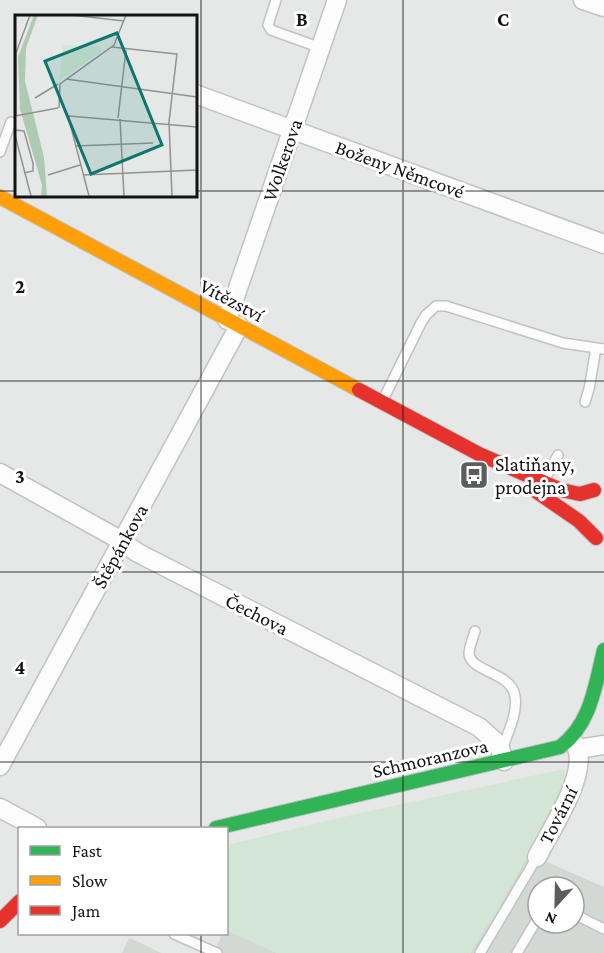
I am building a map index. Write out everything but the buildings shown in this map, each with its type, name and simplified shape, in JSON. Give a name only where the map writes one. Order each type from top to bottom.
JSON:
[{"type":"main road","name":"Vítězství","points":[[0,197],[544,490],[579,521],[600,544]]},
{"type":"main road","name":"Vítězství","points":[[544,490],[580,494],[600,485]]},
{"type":"main road","points":[[600,485],[586,500],[584,512],[586,521],[600,544]]},
{"type":"main road","points":[[600,665],[604,644]]},
{"type":"main road","points":[[575,744],[580,726],[589,708],[604,650]]},
{"type":"main road","name":"Schmoranzova","points":[[220,827],[503,755],[550,750],[575,744]]},
{"type":"main road","points":[[0,921],[18,903]]},
{"type":"street","name":"Wolkerova","points":[[233,323],[293,130],[337,0]]},
{"type":"street","points":[[583,0],[604,7]]},
{"type":"street","name":"Boženy Němcové","points":[[196,94],[604,244]]},
{"type":"street","name":"Štěpánkova","points":[[0,766],[122,542],[233,323]]},
{"type":"street","name":"Čechova","points":[[0,473],[122,542],[340,657],[479,727],[492,737],[503,755]]},
{"type":"street","points":[[575,744],[604,745]]},
{"type":"street","name":"Tovární","points":[[537,857],[576,780],[579,764],[575,744]]},
{"type":"street","points":[[0,808],[35,827]]},
{"type":"lane","points":[[276,0],[268,25],[271,30],[321,48]]},
{"type":"lane","points":[[0,152],[11,122]]},
{"type":"lane","points":[[381,403],[421,323],[436,306],[446,306],[563,343],[600,349],[585,402]]},
{"type":"lane","points":[[544,490],[558,454]]},
{"type":"lane","points":[[475,631],[470,649],[471,658],[506,681],[514,694],[514,711],[503,755]]},
{"type":"lane","points":[[480,953],[537,857]]},
{"type":"lane","points":[[586,920],[604,929]]},
{"type":"lane","points":[[178,935],[217,953]]},
{"type":"lane","points":[[517,953],[528,935]]},
{"type":"shaded area","points":[[529,854],[577,875],[526,875],[526,935],[586,935],[586,879],[604,887],[604,953],[470,953]]},
{"type":"shaded area","points":[[228,930],[277,953],[214,953],[222,935],[228,935]]},
{"type":"shaded area","points":[[129,938],[143,944],[161,953],[122,953]]},
{"type":"green space","points":[[564,769],[568,785],[494,916],[470,953],[277,953],[228,930],[228,845],[356,814]]},
{"type":"traffic: fast","points":[[220,827],[560,747],[579,727],[585,716],[604,650]]},
{"type":"traffic: slow","points":[[0,197],[359,390]]},
{"type":"traffic: jam","points":[[359,390],[479,454],[561,490],[580,494],[594,490]]},
{"type":"traffic: jam","points":[[534,490],[579,521],[596,538]]},
{"type":"traffic: jam","points":[[0,921],[18,903]]},
{"type":"place","name":"Slatiňany, prodejna","points":[[474,475]]}]
